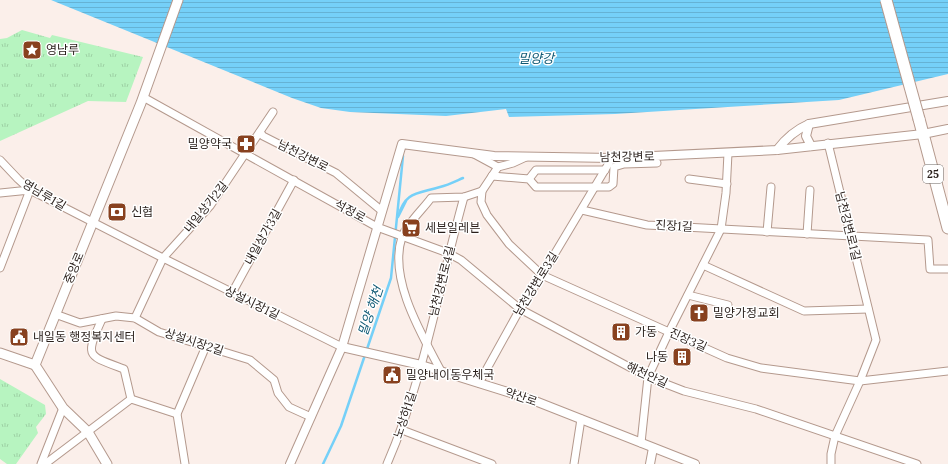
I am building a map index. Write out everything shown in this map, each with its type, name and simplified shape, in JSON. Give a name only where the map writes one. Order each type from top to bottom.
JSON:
[{"type":"main road","name":"중앙로","points":[[35,365],[143,96],[178,0]]},
{"type":"main road","name":"25","points":[[886,0],[948,228]]},
{"type":"main road","points":[[0,353],[35,365],[63,408],[88,432],[107,464]]},
{"type":"street","name":"석정로","points":[[143,96],[378,227],[342,347],[290,464]]},
{"type":"street","points":[[777,150],[787,137],[798,128],[809,124],[948,101]]},
{"type":"street","points":[[246,154],[273,112]]},
{"type":"street","points":[[809,124],[806,136],[811,146]]},
{"type":"street","name":"남천강변로","points":[[378,227],[402,144],[494,156],[612,158],[777,150],[828,143],[923,134],[948,129]]},
{"type":"street","name":"남천강변로","points":[[260,132],[263,136],[336,173],[382,211]]},
{"type":"street","name":"남천강변로1길","points":[[828,143],[876,340],[860,381],[835,436]]},
{"type":"street","points":[[473,153],[498,167]]},
{"type":"street","points":[[641,443],[648,377],[721,229],[727,184],[728,153]]},
{"type":"street","name":"내일상가2길","points":[[163,258],[210,206],[246,154]]},
{"type":"street","points":[[440,371],[410,310],[399,270],[398,258],[402,236],[431,198],[464,197],[482,191],[498,167],[514,163],[526,156]]},
{"type":"street","name":"남천강변로3길","points":[[478,383],[520,309],[582,210],[612,158]]},
{"type":"street","name":"영남루1길","points":[[0,160],[30,190],[93,222]]},
{"type":"street","points":[[492,176],[529,179],[536,187],[609,187],[613,184],[614,167],[624,164],[657,163]]},
{"type":"street","points":[[529,179],[536,170],[605,170]]},
{"type":"street","points":[[689,179],[727,184]]},
{"type":"street","name":"내일상가3길","points":[[232,293],[294,180]]},
{"type":"street","points":[[767,232],[772,187]]},
{"type":"street","points":[[0,193],[30,190],[0,268]]},
{"type":"street","points":[[807,234],[810,190]]},
{"type":"street","name":"진장3길","points":[[482,191],[481,202],[487,215],[509,244],[542,275],[727,358],[761,368],[860,381],[948,371]]},
{"type":"street","name":"남천강변로4길","points":[[420,365],[448,253],[464,197]]},
{"type":"street","name":"진장1길","points":[[582,210],[647,225],[928,240],[930,269],[948,269]]},
{"type":"street","name":"상설시장1길","points":[[93,222],[342,347]]},
{"type":"street","name":"해천안길","points":[[378,227],[448,253],[461,260],[520,309],[648,377],[684,391],[756,409],[917,464]]},
{"type":"street","points":[[135,318],[163,258]]},
{"type":"street","points":[[703,265],[804,311],[868,309]]},
{"type":"street","points":[[688,294],[728,305]]},
{"type":"street","name":"상설시장2길","points":[[55,314],[80,323],[116,316],[135,318],[159,332],[250,360],[274,380],[278,393],[289,407],[311,417]]},
{"type":"street","points":[[102,319],[91,344],[92,354],[97,360],[124,370],[131,399]]},
{"type":"street","points":[[185,464],[177,414],[206,346]]},
{"type":"street","name":"약산로","points":[[342,347],[420,365],[530,399],[695,464]]},
{"type":"street","name":"노상하1길","points":[[387,464],[402,430],[420,365]]},
{"type":"street","points":[[131,399],[177,414]]},
{"type":"street","points":[[45,464],[131,399]]},
{"type":"street","points":[[41,464],[63,408]]},
{"type":"street","points":[[574,464],[580,419]]},
{"type":"street","points":[[402,430],[492,464]]},
{"type":"street","points":[[831,464],[831,454],[835,436]]},
{"type":"street","points":[[650,464],[653,448]]},
{"type":"green space","points":[[22,30],[50,38],[52,35],[143,57],[126,102],[88,101],[0,141],[0,39],[7,38]]},
{"type":"green space","points":[[0,379],[45,405],[46,414],[36,427],[38,433],[16,464],[7,464],[0,459]]},
{"type":"water","name":"밀양강","points":[[51,0],[948,0],[948,74],[839,100],[615,114],[509,117],[506,109],[446,116],[350,112],[321,108],[292,98]]},
{"type":"waterway","name":"밀양 해천","points":[[323,464],[341,426],[391,278],[403,156]]},
{"type":"waterway","name":"밀양 해천","points":[[406,201],[398,217],[404,202],[408,198],[418,193],[446,185],[463,178]]},
{"type":"place","name":"영남루","points":[[32,50]]},
{"type":"place","name":"밀양약국","points":[[246,144]]},
{"type":"place","name":"신협","points":[[117,212]]},
{"type":"place","name":"세븐일레븐","points":[[411,228]]},
{"type":"place","name":"밀양가정교회","points":[[699,313]]},
{"type":"place","name":"가동","points":[[621,332]]},
{"type":"place","name":"내일동 행정복지센터","points":[[19,337]]},
{"type":"place","name":"나동","points":[[682,357]]},
{"type":"place","name":"밀양내이동우체국","points":[[392,375]]}]
